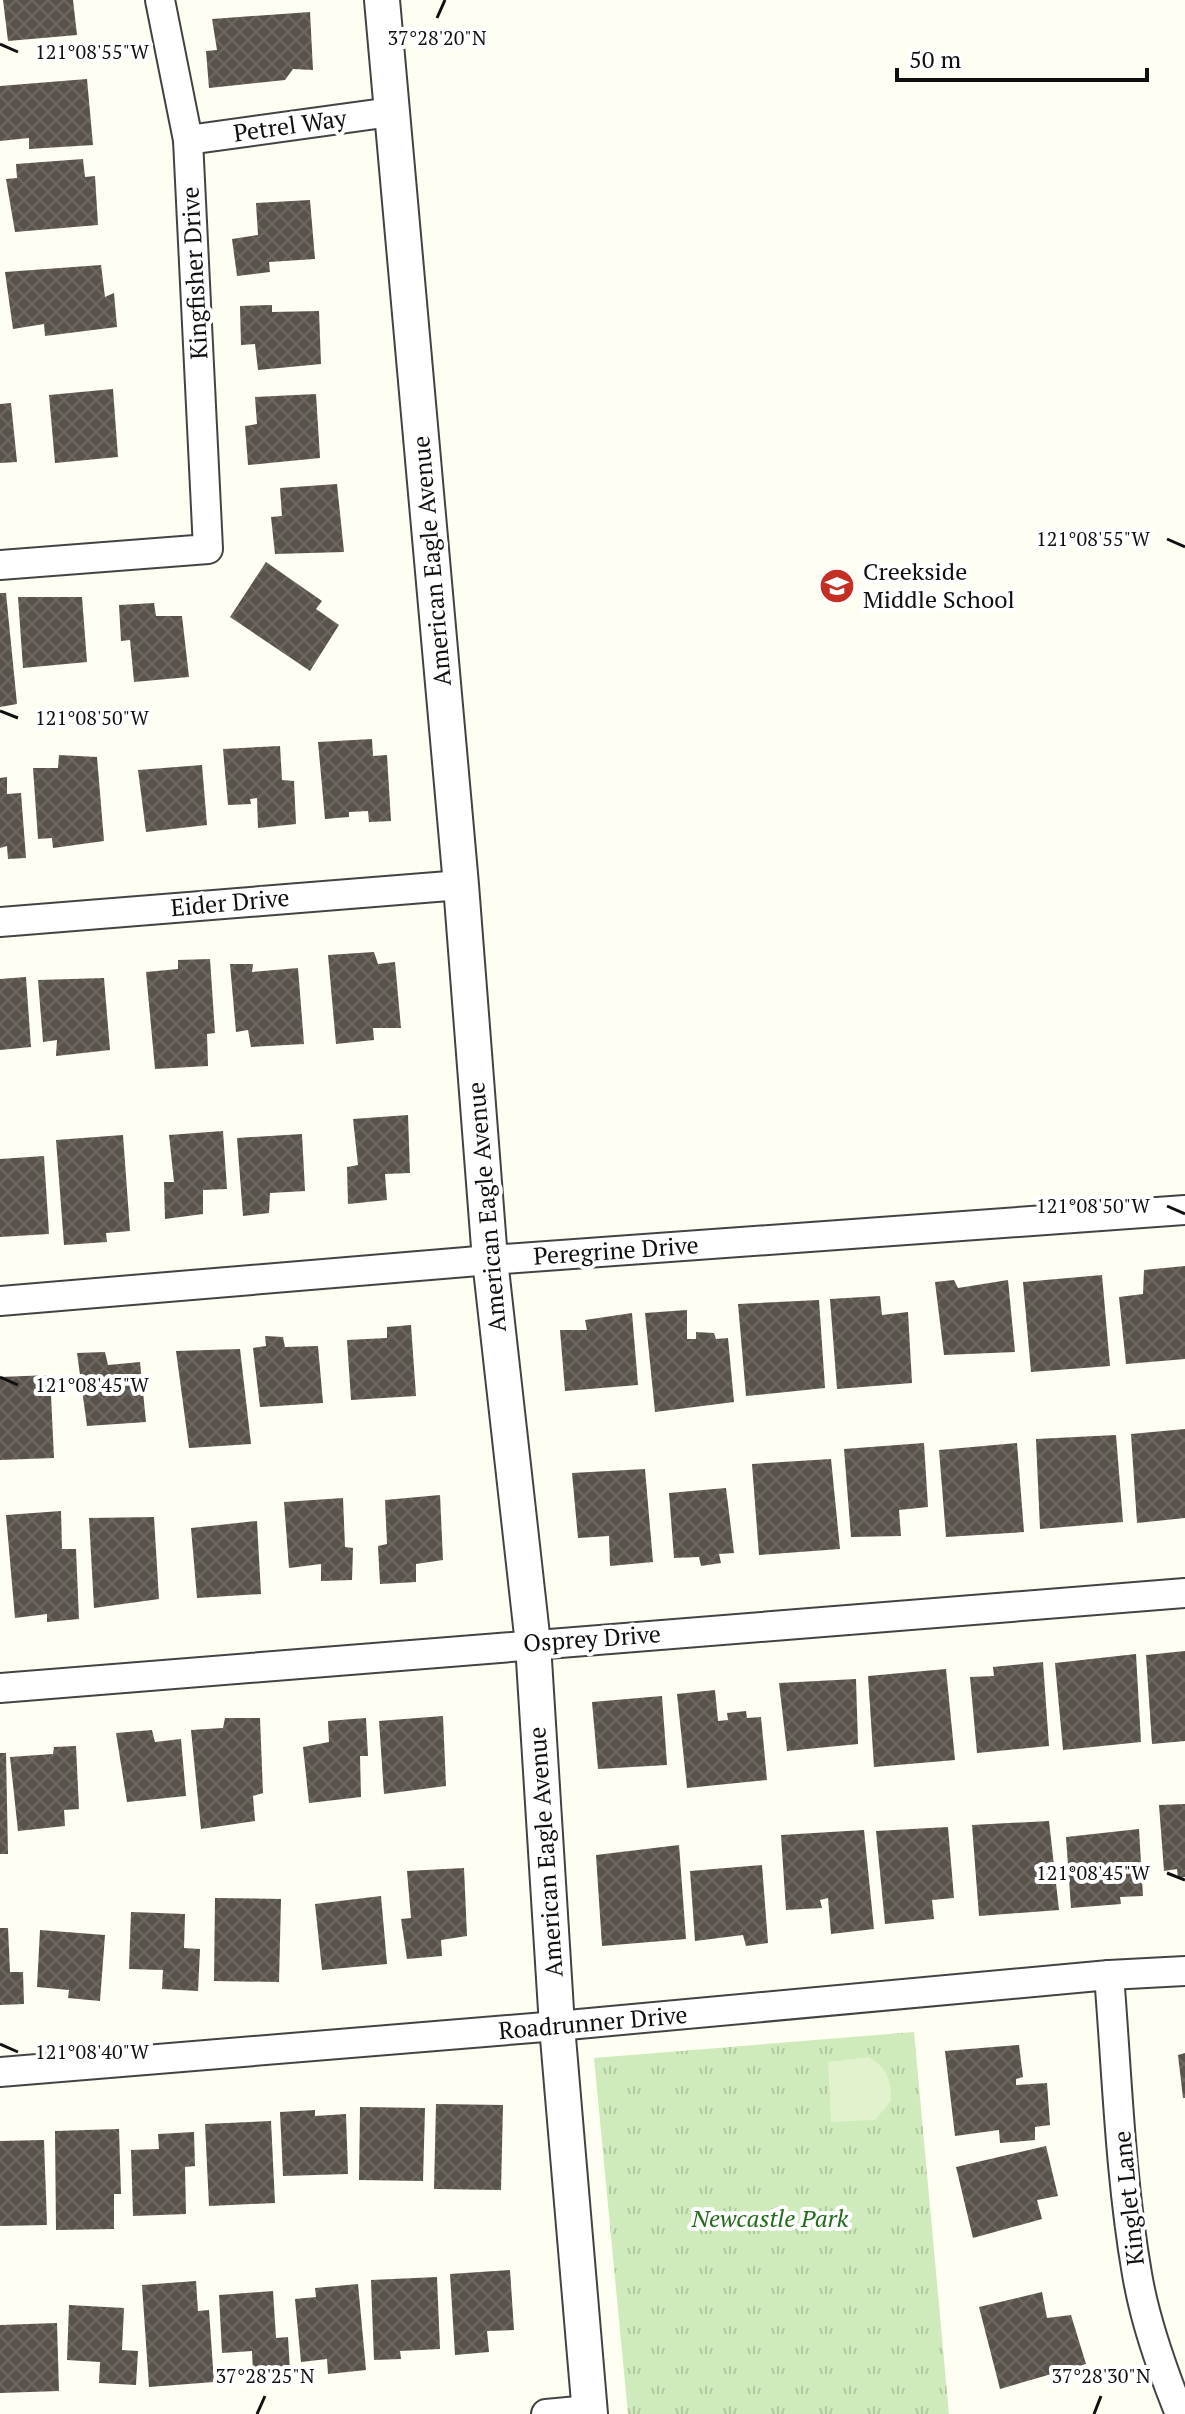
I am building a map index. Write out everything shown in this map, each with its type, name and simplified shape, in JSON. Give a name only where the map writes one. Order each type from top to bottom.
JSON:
[{"type":"street","name":"Kingfisher Drive","points":[[0,565],[208,549],[188,140],[160,0]]},
{"type":"street","name":"American Eagle Avenue","points":[[382,0],[461,885],[490,1260],[533,1644],[557,2026],[590,2412]]},
{"type":"street","name":"Petrel Way","points":[[188,140],[391,112]]},
{"type":"street","name":"Eider Drive","points":[[0,922],[461,885]]},
{"type":"street","name":"Peregrine Drive","points":[[0,1301],[490,1260],[1185,1210]]},
{"type":"street","name":"Osprey Drive","points":[[0,1688],[1185,1593]]},
{"type":"street","name":"Roadrunner Drive","points":[[0,2072],[557,2026],[1109,1975],[1185,1971]]},
{"type":"street","name":"Kinglet Lane","points":[[1109,1975],[1137,2275],[1153,2339],[1180,2414]]},
{"type":"street","points":[[546,2414],[590,2412]]},
{"type":"green space","name":"Newcastle Park","points":[[914,2032],[949,2414],[628,2414],[594,2058]]},
{"type":"green space","points":[[869,2057],[887,2076],[891,2101],[875,2120],[831,2122],[828,2062]]},
{"type":"building","points":[[3,0],[73,0],[77,35],[8,41]]},
{"type":"building","points":[[310,12],[313,70],[293,69],[285,80],[209,88],[206,51],[217,50],[212,19]]},
{"type":"building","points":[[87,79],[93,145],[29,149],[29,138],[0,141],[0,86]]},
{"type":"building","points":[[83,159],[85,177],[95,176],[98,225],[15,232],[6,179],[17,178],[16,164]]},
{"type":"building","points":[[310,200],[315,259],[269,262],[270,272],[237,276],[232,239],[258,235],[256,203]]},
{"type":"building","points":[[101,265],[105,297],[114,293],[117,327],[45,336],[44,324],[13,329],[5,272]]},
{"type":"building","points":[[272,305],[272,312],[319,311],[321,364],[258,370],[255,344],[241,345],[240,306]]},
{"type":"building","points":[[113,389],[118,457],[55,463],[49,395]]},
{"type":"building","points":[[316,394],[320,458],[248,465],[245,426],[257,424],[255,397]]},
{"type":"building","points":[[11,403],[17,462],[0,463],[0,404]]},
{"type":"building","points":[[337,484],[344,552],[275,554],[271,517],[282,516],[280,488]]},
{"type":"building","points":[[266,562],[322,601],[316,609],[339,625],[310,671],[230,617]]},
{"type":"building","points":[[0,593],[6,593],[17,704],[0,707]]},
{"type":"building","points":[[18,597],[82,597],[87,662],[23,668]]},
{"type":"building","points":[[154,603],[156,616],[182,616],[189,677],[134,682],[130,640],[121,641],[119,605]]},
{"type":"building","points":[[372,739],[373,756],[387,755],[391,821],[369,822],[368,811],[349,812],[349,817],[325,819],[318,742]]},
{"type":"building","points":[[280,746],[282,780],[294,781],[296,824],[258,828],[257,798],[250,799],[251,804],[228,805],[223,749]]},
{"type":"building","points":[[59,755],[97,757],[104,841],[53,848],[52,838],[38,839],[33,768],[58,768]]},
{"type":"building","points":[[202,765],[207,825],[146,832],[138,770]]},
{"type":"building","points":[[7,777],[7,794],[21,793],[26,858],[8,859],[7,846],[0,848],[0,778]]},
{"type":"building","points":[[374,952],[378,964],[395,962],[401,1028],[373,1028],[374,1040],[336,1044],[328,955]]},
{"type":"building","points":[[210,959],[215,1033],[207,1034],[208,1066],[155,1069],[146,972],[178,969],[178,960]]},
{"type":"building","points":[[230,964],[253,964],[252,972],[298,968],[304,1044],[251,1047],[248,1030],[236,1032]]},
{"type":"building","points":[[26,977],[31,1047],[0,1050],[0,979]]},
{"type":"building","points":[[104,978],[110,1050],[56,1056],[57,1040],[43,1042],[38,980]]},
{"type":"building","points":[[408,1115],[410,1173],[385,1174],[387,1200],[348,1204],[347,1167],[358,1165],[353,1119]]},
{"type":"building","points":[[223,1131],[227,1189],[203,1190],[203,1214],[165,1219],[164,1182],[174,1182],[169,1135]]},
{"type":"building","points":[[302,1134],[305,1191],[270,1193],[269,1213],[243,1216],[237,1138]]},
{"type":"building","points":[[123,1135],[130,1231],[106,1233],[107,1242],[64,1245],[56,1140]]},
{"type":"building","points":[[44,1156],[49,1234],[0,1237],[0,1159]]},
{"type":"building","points":[[1185,1266],[1185,1359],[1126,1364],[1119,1297],[1143,1294],[1144,1270]]},
{"type":"building","points":[[1102,1275],[1110,1366],[1031,1372],[1023,1282]]},
{"type":"building","points":[[954,1280],[958,1288],[1008,1280],[1015,1352],[944,1355],[935,1282]]},
{"type":"building","points":[[880,1296],[882,1315],[908,1312],[912,1383],[837,1389],[830,1299]]},
{"type":"building","points":[[819,1300],[825,1388],[746,1396],[738,1304]]},
{"type":"building","points":[[687,1310],[687,1339],[696,1339],[696,1332],[714,1333],[716,1339],[728,1338],[734,1402],[655,1412],[645,1313]]},
{"type":"building","points":[[632,1313],[638,1385],[565,1391],[560,1330],[587,1330],[585,1320]]},
{"type":"building","points":[[411,1325],[416,1396],[351,1400],[347,1340],[387,1338],[387,1327]]},
{"type":"building","points":[[265,1336],[283,1337],[285,1347],[318,1346],[323,1403],[260,1407],[253,1348],[266,1346]]},
{"type":"building","points":[[240,1349],[251,1444],[189,1448],[176,1351]]},
{"type":"building","points":[[105,1352],[108,1365],[140,1362],[146,1422],[87,1426],[77,1353]]},
{"type":"building","points":[[50,1375],[54,1458],[0,1460],[0,1377]]},
{"type":"building","points":[[1185,1429],[1185,1518],[1137,1523],[1131,1434]]},
{"type":"building","points":[[1116,1435],[1123,1522],[1040,1529],[1036,1439]]},
{"type":"building","points":[[924,1443],[928,1507],[899,1510],[901,1536],[851,1537],[844,1449]]},
{"type":"building","points":[[1017,1443],[1024,1532],[946,1537],[939,1450]]},
{"type":"building","points":[[831,1459],[840,1549],[759,1555],[752,1464]]},
{"type":"building","points":[[645,1469],[653,1562],[610,1566],[609,1536],[578,1538],[572,1473]]},
{"type":"building","points":[[726,1488],[734,1553],[719,1554],[721,1563],[701,1566],[699,1557],[674,1558],[669,1493]]},
{"type":"building","points":[[440,1495],[443,1560],[416,1564],[416,1582],[380,1584],[378,1546],[387,1544],[385,1500]]},
{"type":"building","points":[[343,1498],[345,1547],[353,1548],[352,1580],[321,1581],[321,1564],[289,1568],[284,1502]]},
{"type":"building","points":[[61,1511],[62,1549],[76,1549],[79,1619],[47,1622],[47,1614],[15,1618],[6,1515]]},
{"type":"building","points":[[154,1517],[159,1599],[94,1608],[89,1518]]},
{"type":"building","points":[[257,1521],[261,1594],[197,1598],[191,1528]]},
{"type":"building","points":[[1185,1651],[1185,1741],[1152,1744],[1146,1655]]},
{"type":"building","points":[[1136,1654],[1141,1742],[1063,1750],[1055,1663]]},
{"type":"building","points":[[1043,1662],[1049,1746],[977,1753],[970,1677],[994,1676],[993,1667]]},
{"type":"building","points":[[946,1669],[955,1760],[874,1767],[868,1676]]},
{"type":"building","points":[[856,1679],[858,1744],[787,1751],[779,1683]]},
{"type":"building","points":[[715,1690],[718,1721],[728,1720],[727,1713],[746,1711],[747,1718],[761,1717],[767,1780],[687,1788],[677,1694]]},
{"type":"building","points":[[662,1696],[667,1765],[598,1769],[592,1702]]},
{"type":"building","points":[[443,1716],[446,1786],[384,1794],[379,1721]]},
{"type":"building","points":[[225,1718],[260,1718],[263,1793],[253,1796],[255,1821],[201,1829],[191,1730],[223,1728]]},
{"type":"building","points":[[366,1718],[368,1756],[360,1756],[361,1797],[309,1803],[303,1747],[329,1742],[328,1721]]},
{"type":"building","points":[[152,1730],[155,1742],[181,1739],[186,1796],[127,1802],[116,1733]]},
{"type":"building","points":[[76,1746],[79,1809],[64,1810],[65,1826],[18,1831],[10,1757],[53,1754],[54,1747]]},
{"type":"building","points":[[0,1753],[6,1753],[8,1854],[0,1854]]},
{"type":"building","points":[[1185,1804],[1185,1877],[1178,1878],[1177,1869],[1164,1871],[1159,1805]]},
{"type":"building","points":[[1049,1821],[1059,1910],[979,1916],[972,1825]]},
{"type":"building","points":[[948,1827],[954,1898],[932,1900],[934,1919],[885,1924],[876,1831]]},
{"type":"building","points":[[1139,1829],[1143,1896],[1120,1897],[1121,1904],[1071,1908],[1066,1837]]},
{"type":"building","points":[[864,1830],[874,1929],[831,1934],[828,1898],[820,1900],[822,1908],[786,1910],[781,1835]]},
{"type":"building","points":[[679,1845],[686,1939],[602,1946],[596,1855]]},
{"type":"building","points":[[762,1865],[768,1943],[746,1946],[743,1935],[695,1941],[690,1871]]},
{"type":"building","points":[[464,1868],[467,1936],[441,1940],[442,1956],[407,1959],[401,1919],[411,1918],[407,1871]]},
{"type":"building","points":[[381,1896],[387,1964],[322,1970],[315,1904]]},
{"type":"building","points":[[215,1898],[281,1899],[279,1982],[214,1981]]},
{"type":"building","points":[[131,1912],[185,1914],[184,1948],[200,1949],[198,1991],[162,1989],[163,1970],[129,1969]]},
{"type":"building","points":[[0,1928],[8,1928],[10,1972],[23,1972],[24,2004],[0,2005]]},
{"type":"building","points":[[40,1930],[105,1935],[100,2001],[68,1998],[69,1990],[37,1987]]},
{"type":"building","points":[[1019,2045],[1023,2077],[1016,2079],[1016,2085],[1047,2083],[1050,2125],[1035,2127],[1035,2140],[1000,2143],[999,2130],[955,2136],[945,2051]]},
{"type":"building","points":[[1185,2053],[1185,2098],[1183,2098],[1178,2055]]},
{"type":"building","points":[[436,2104],[503,2105],[501,2190],[434,2189]]},
{"type":"building","points":[[360,2107],[425,2108],[423,2181],[359,2180]]},
{"type":"building","points":[[315,2110],[315,2116],[346,2114],[348,2174],[283,2176],[280,2112]]},
{"type":"building","points":[[271,2121],[275,2203],[209,2206],[205,2124]]},
{"type":"building","points":[[119,2129],[121,2194],[114,2194],[114,2229],[56,2230],[55,2131]]},
{"type":"building","points":[[194,2132],[195,2166],[185,2167],[186,2214],[133,2216],[131,2150],[159,2149],[158,2134]]},
{"type":"building","points":[[44,2140],[47,2225],[0,2226],[0,2141]]},
{"type":"building","points":[[1046,2146],[1058,2196],[1037,2200],[1042,2219],[973,2238],[956,2167]]},
{"type":"building","points":[[510,2270],[514,2330],[487,2331],[489,2352],[455,2355],[450,2274]]},
{"type":"building","points":[[437,2277],[440,2349],[400,2351],[401,2359],[374,2360],[371,2280]]},
{"type":"building","points":[[196,2281],[198,2311],[209,2310],[214,2382],[149,2387],[142,2285]]},
{"type":"building","points":[[358,2284],[366,2370],[328,2374],[327,2359],[301,2362],[295,2299],[316,2297],[315,2288]]},
{"type":"building","points":[[273,2291],[276,2338],[288,2337],[290,2371],[253,2373],[252,2351],[222,2353],[219,2295]]},
{"type":"building","points":[[1042,2292],[1047,2318],[1071,2315],[1086,2364],[1000,2389],[979,2307]]},
{"type":"building","points":[[69,2305],[124,2308],[122,2350],[138,2351],[136,2385],[99,2383],[100,2362],[67,2360]]},
{"type":"building","points":[[57,2323],[59,2391],[0,2393],[0,2325]]},
{"type":"place","name":"Creekside Middle School","points":[[837,586]]}]
